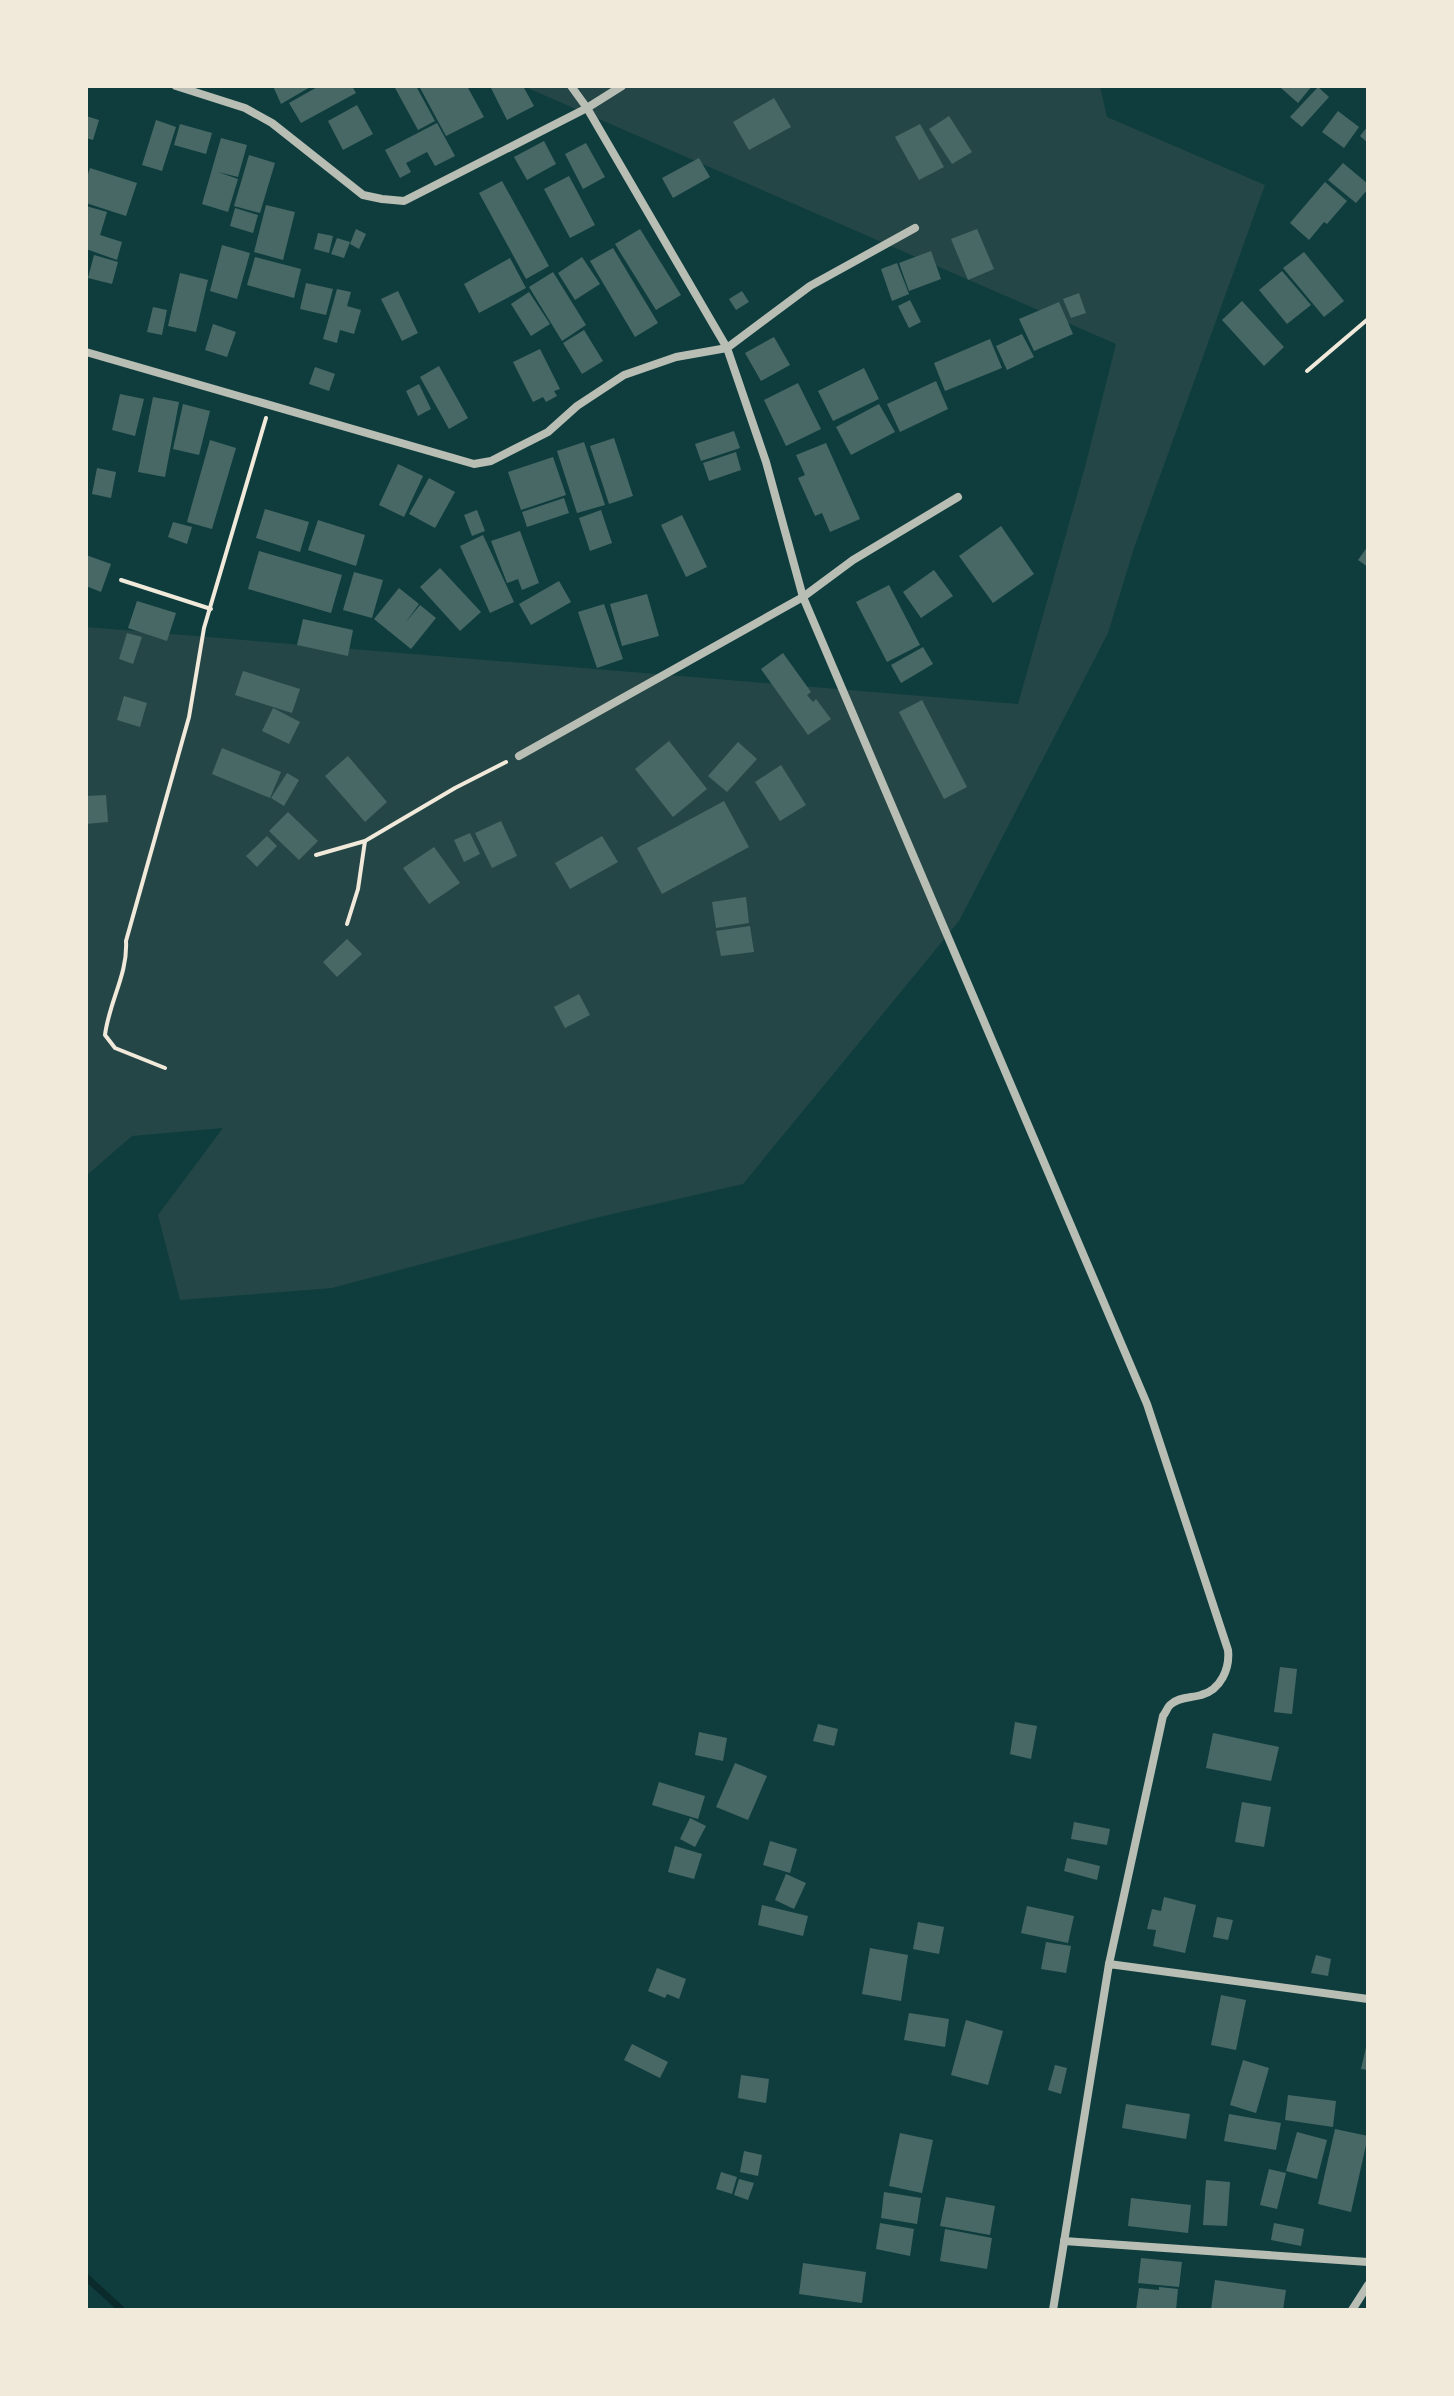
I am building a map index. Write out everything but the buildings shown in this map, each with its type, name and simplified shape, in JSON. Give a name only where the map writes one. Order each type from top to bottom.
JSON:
[{"type":"street","points":[[176,86],[259,115],[363,195],[404,201],[587,108],[622,86]]},
{"type":"street","points":[[571,86],[587,108],[727,348],[766,462],[803,597],[1147,1404],[1228,1650],[1230,1665],[1219,1682],[1204,1695],[1172,1703],[1163,1716],[1109,1964],[1053,2310]]},
{"type":"street","points":[[86,352],[474,464],[491,461],[548,432],[577,406],[624,375],[676,357],[727,348],[810,286],[915,228]]},
{"type":"street","points":[[519,756],[803,597],[853,560],[958,497]]},
{"type":"street","points":[[1109,1964],[1368,1999]]},
{"type":"street","points":[[1064,2241],[1368,2262]]},
{"type":"street","points":[[1352,2310],[1368,2285]]},
{"type":"path","points":[[1307,371],[1368,319]]},
{"type":"path","points":[[165,1068],[115,1048],[105,1035],[107,1018],[127,958],[126,941],[189,717],[202,639],[270,406]]},
{"type":"path","points":[[121,580],[211,609]]},
{"type":"path","points":[[316,855],[365,841],[455,788],[519,756]]},
{"type":"path","points":[[347,924],[358,889],[365,841]]},
{"type":"shaded area","points":[[523,86],[1100,86],[1107,117],[1265,185],[1134,548],[1108,633],[959,921],[743,1184],[595,1218],[332,1288],[180,1300],[158,1215],[223,1128],[132,1136],[86,1176],[86,627],[1018,704],[1085,467],[1116,344]]},
{"type":"waterway","points":[[86,2277],[122,2310]]}]
